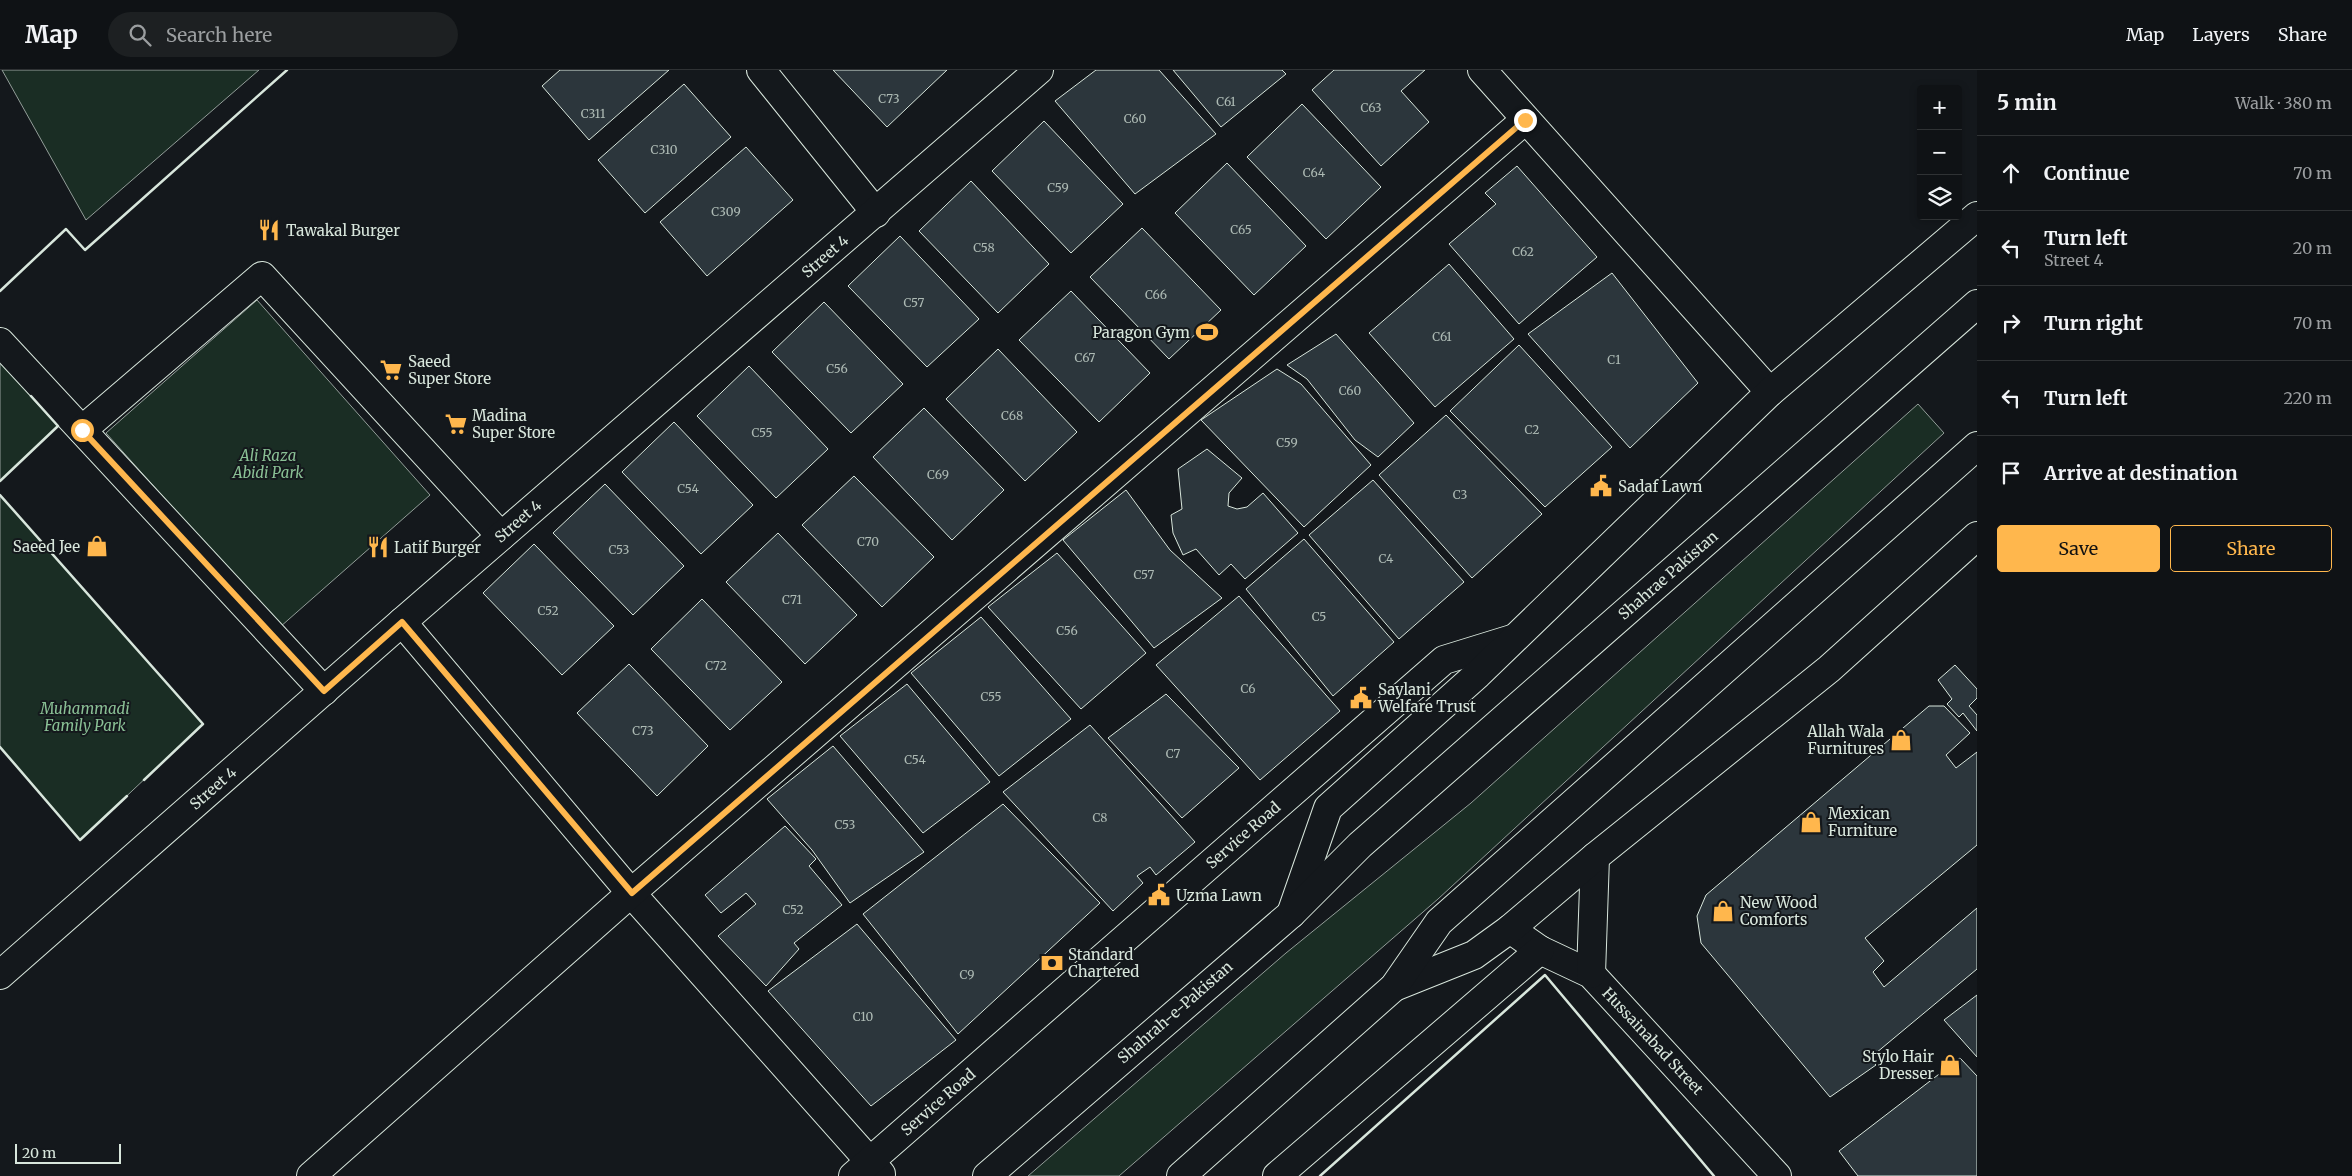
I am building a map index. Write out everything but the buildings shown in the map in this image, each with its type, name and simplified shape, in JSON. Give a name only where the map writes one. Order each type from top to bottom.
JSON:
[{"type":"main road","points":[[761,70],[876,213]]},
{"type":"main road","name":"Street 4","points":[[0,975],[402,622],[1039,70]]},
{"type":"main road","points":[[1482,70],[1770,392]]},
{"type":"main road","points":[[311,1176],[632,893],[1525,120]]},
{"type":"main road","points":[[1291,914],[1328,808],[1478,674],[1512,639],[1770,392],[1977,216]]},
{"type":"main road","points":[[82,430],[262,276],[501,536]]},
{"type":"main road","name":"Shahrae Pakistan","points":[[1360,845],[1977,304]]},
{"type":"main road","points":[[0,342],[324,691]]},
{"type":"main road","points":[[1181,1176],[1394,987],[1439,922],[1977,446]]},
{"type":"main road","points":[[1394,987],[1474,955],[1510,929],[1595,857],[1829,669],[1977,536]]},
{"type":"main road","points":[[402,622],[868,1171]]},
{"type":"main road","name":"Service Road","points":[[868,1171],[1444,660],[1512,639]]},
{"type":"main road","name":"Shahrah-e-Pakistan","points":[[987,1176],[1291,914],[1360,845]]},
{"type":"main road","points":[[1591,974],[1595,857]]},
{"type":"main road","name":"Hussainabad Street","points":[[1510,929],[1540,950],[1591,974],[1777,1176]]},
{"type":"main road","points":[[1277,1176],[1540,950]]},
{"type":"green space","points":[[2,70],[259,70],[86,220]]},
{"type":"green space","name":"Ali Raza Abidi Park","points":[[257,300],[430,495],[280,627],[106,433]]},
{"type":"green space","points":[[0,360],[58,426],[0,481]]},
{"type":"green space","points":[[1918,404],[1944,433],[1438,899],[1119,1176],[1028,1176],[1286,953],[1471,803]]},
{"type":"green space","name":"Muhammadi Family Park","points":[[0,495],[203,724],[80,840],[0,747]]},
{"type":"wall","points":[[0,291],[66,229],[85,250],[287,70]]},
{"type":"wall","points":[[0,481],[58,426],[31,396]]},
{"type":"wall","points":[[0,495],[203,724],[144,780]]},
{"type":"wall","points":[[0,747],[80,840],[127,796]]},
{"type":"wall","points":[[1320,1176],[1545,975],[1714,1176]]},
{"type":"place","name":"Tawakal Burger","points":[[269,230]]},
{"type":"place","name":"Paragon Gym","points":[[1207,332]]},
{"type":"place","name":"Saeed Super Store","points":[[391,370]]},
{"type":"place","name":"Madina Super Store","points":[[456,424]]},
{"type":"place","name":"Sadaf Lawn","points":[[1601,486]]},
{"type":"place","name":"Saeed Jee","points":[[97,546]]},
{"type":"place","name":"Latif Burger","points":[[378,547]]},
{"type":"place","name":"Saylani Welfare Trust","points":[[1361,698]]},
{"type":"place","name":"Allah Wala Furnitures","points":[[1901,740]]},
{"type":"place","name":"Mexican Furniture","points":[[1811,822]]},
{"type":"place","name":"Uzma Lawn","points":[[1159,895]]},
{"type":"place","name":"New Wood Comforts","points":[[1723,911]]},
{"type":"place","name":"Standard Chartered","points":[[1052,963]]},
{"type":"place","name":"Stylo Hair Dresser","points":[[1950,1065]]},
{"type":"route","points":[[82,430],[324,691],[402,622],[632,893],[1525,120]]}]
